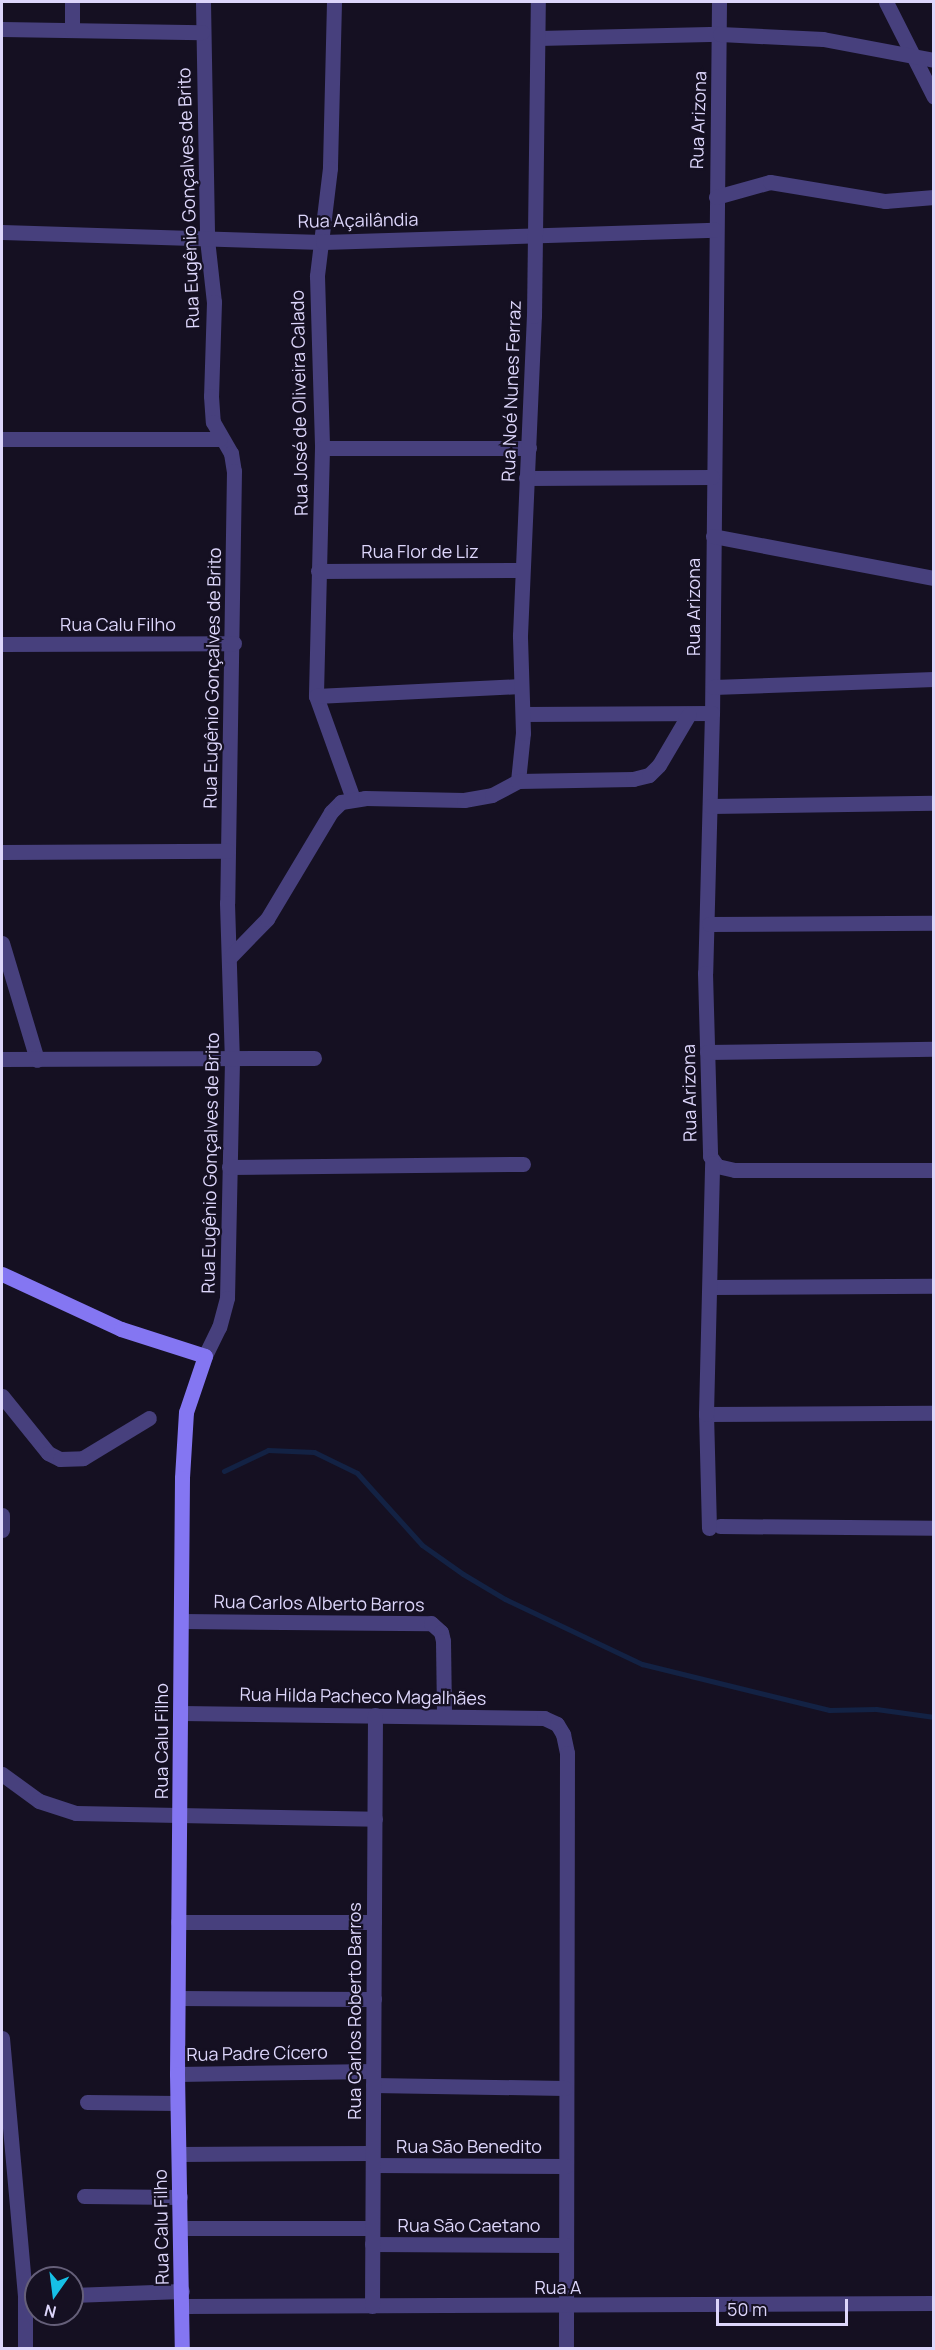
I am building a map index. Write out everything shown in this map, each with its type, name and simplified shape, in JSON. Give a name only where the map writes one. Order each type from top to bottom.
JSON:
[{"type":"street","points":[[72,2],[72,30]]},
{"type":"street","name":"Rua Eugênio Gonçalves de Brito","points":[[203,2],[207,239],[214,302],[211,396],[213,422],[220,439],[231,453],[234,471],[234,643],[228,851],[232,1060],[227,1298],[219,1328],[205,1356]]},
{"type":"street","name":"Rua José de Oliveira Calado","points":[[334,2],[330,168],[323,242],[317,276],[322,448],[316,696],[347,800]]},
{"type":"street","name":"Rua Noé Nunes Ferraz","points":[[518,781],[523,714],[520,686],[522,570],[529,448],[536,236],[538,2]]},
{"type":"street","name":"Rua Arizona","points":[[719,2],[712,477],[713,687],[707,1052],[712,1163],[735,1170],[933,1170]]},
{"type":"street","points":[[886,2],[933,97]]},
{"type":"street","points":[[2,29],[202,32]]},
{"type":"street","points":[[538,38],[720,34],[823,39],[933,60]]},
{"type":"street","points":[[716,197],[770,182],[885,201],[933,197]]},
{"type":"street","name":"Rua Açailândia","points":[[2,232],[323,242],[715,230]]},
{"type":"street","points":[[2,439],[220,439]]},
{"type":"street","points":[[322,448],[529,448]]},
{"type":"street","points":[[526,478],[712,477]]},
{"type":"street","points":[[713,536],[933,578]]},
{"type":"street","name":"Rua Flor de Liz","points":[[318,570],[522,570]]},
{"type":"street","name":"Rua Calu Filho","points":[[2,644],[234,643]]},
{"type":"street","points":[[713,687],[933,679]]},
{"type":"street","points":[[316,696],[520,686]]},
{"type":"street","points":[[523,714],[712,713]]},
{"type":"street","points":[[231,956],[267,920],[331,812],[347,800],[464,800],[492,795],[518,781],[596,783],[649,775],[665,755],[689,714]]},
{"type":"street","points":[[710,806],[933,803]]},
{"type":"street","points":[[2,852],[228,851]]},
{"type":"street","points":[[709,924],[933,923]]},
{"type":"street","points":[[2,943],[37,1060]]},
{"type":"street","points":[[707,1052],[933,1048]]},
{"type":"street","points":[[2,1059],[314,1058]]},
{"type":"street","points":[[712,1163],[706,1414],[715,1527],[933,1528]]},
{"type":"street","points":[[229,1167],[523,1164]]},
{"type":"street","points":[[2,1274],[121,1329],[205,1356]]},
{"type":"street","points":[[710,1287],[933,1286]]},
{"type":"street","name":"Rua Calu Filho","points":[[182,2349],[177,2074],[178,1922],[182,1818],[180,1713],[183,1437],[193,1384],[205,1356]]},
{"type":"street","points":[[2,1396],[48,1453],[60,1459],[83,1458],[149,1418]]},
{"type":"street","points":[[706,1414],[933,1413]]},
{"type":"street","points":[[2,1515],[2,1530]]},
{"type":"street","name":"Rua Carlos Alberto Barros","points":[[181,1621],[431,1623],[441,1632],[443,1641],[444,1716]]},
{"type":"street","name":"Rua Hilda Pacheco Magalhães","points":[[180,1713],[544,1718],[560,1729],[567,1753],[565,2088]]},
{"type":"street","name":"Rua Carlos Roberto Barros","points":[[372,2306],[375,1715]]},
{"type":"street","points":[[2,1774],[39,1801],[76,1813],[182,1818],[375,1819]]},
{"type":"street","points":[[178,1922],[374,1922]]},
{"type":"street","points":[[178,1998],[374,1999]]},
{"type":"street","points":[[2,2038],[9,2183],[25,2266]]},
{"type":"street","name":"Rua Padre Cícero","points":[[177,2074],[373,2078],[565,2088]]},
{"type":"street","points":[[565,2088],[566,2349]]},
{"type":"street","points":[[87,2102],[177,2103]]},
{"type":"street","name":"Rua São Benedito","points":[[179,2154],[566,2166]]},
{"type":"street","points":[[84,2196],[180,2197]]},
{"type":"street","name":"Rua São Caetano","points":[[180,2228],[372,2228]]},
{"type":"street","name":"Rua São Caetano","points":[[372,2244],[566,2245]]},
{"type":"street","name":"Rua A","points":[[84,2295],[372,2306],[566,2307],[933,2303]]},
{"type":"street","points":[[25,2349],[28,2326]]},
{"type":"waterway","points":[[224,1471],[268,1450],[314,1452],[357,1473],[422,1545],[463,1574],[505,1599],[642,1664],[829,1710],[876,1709],[934,1717]]}]
